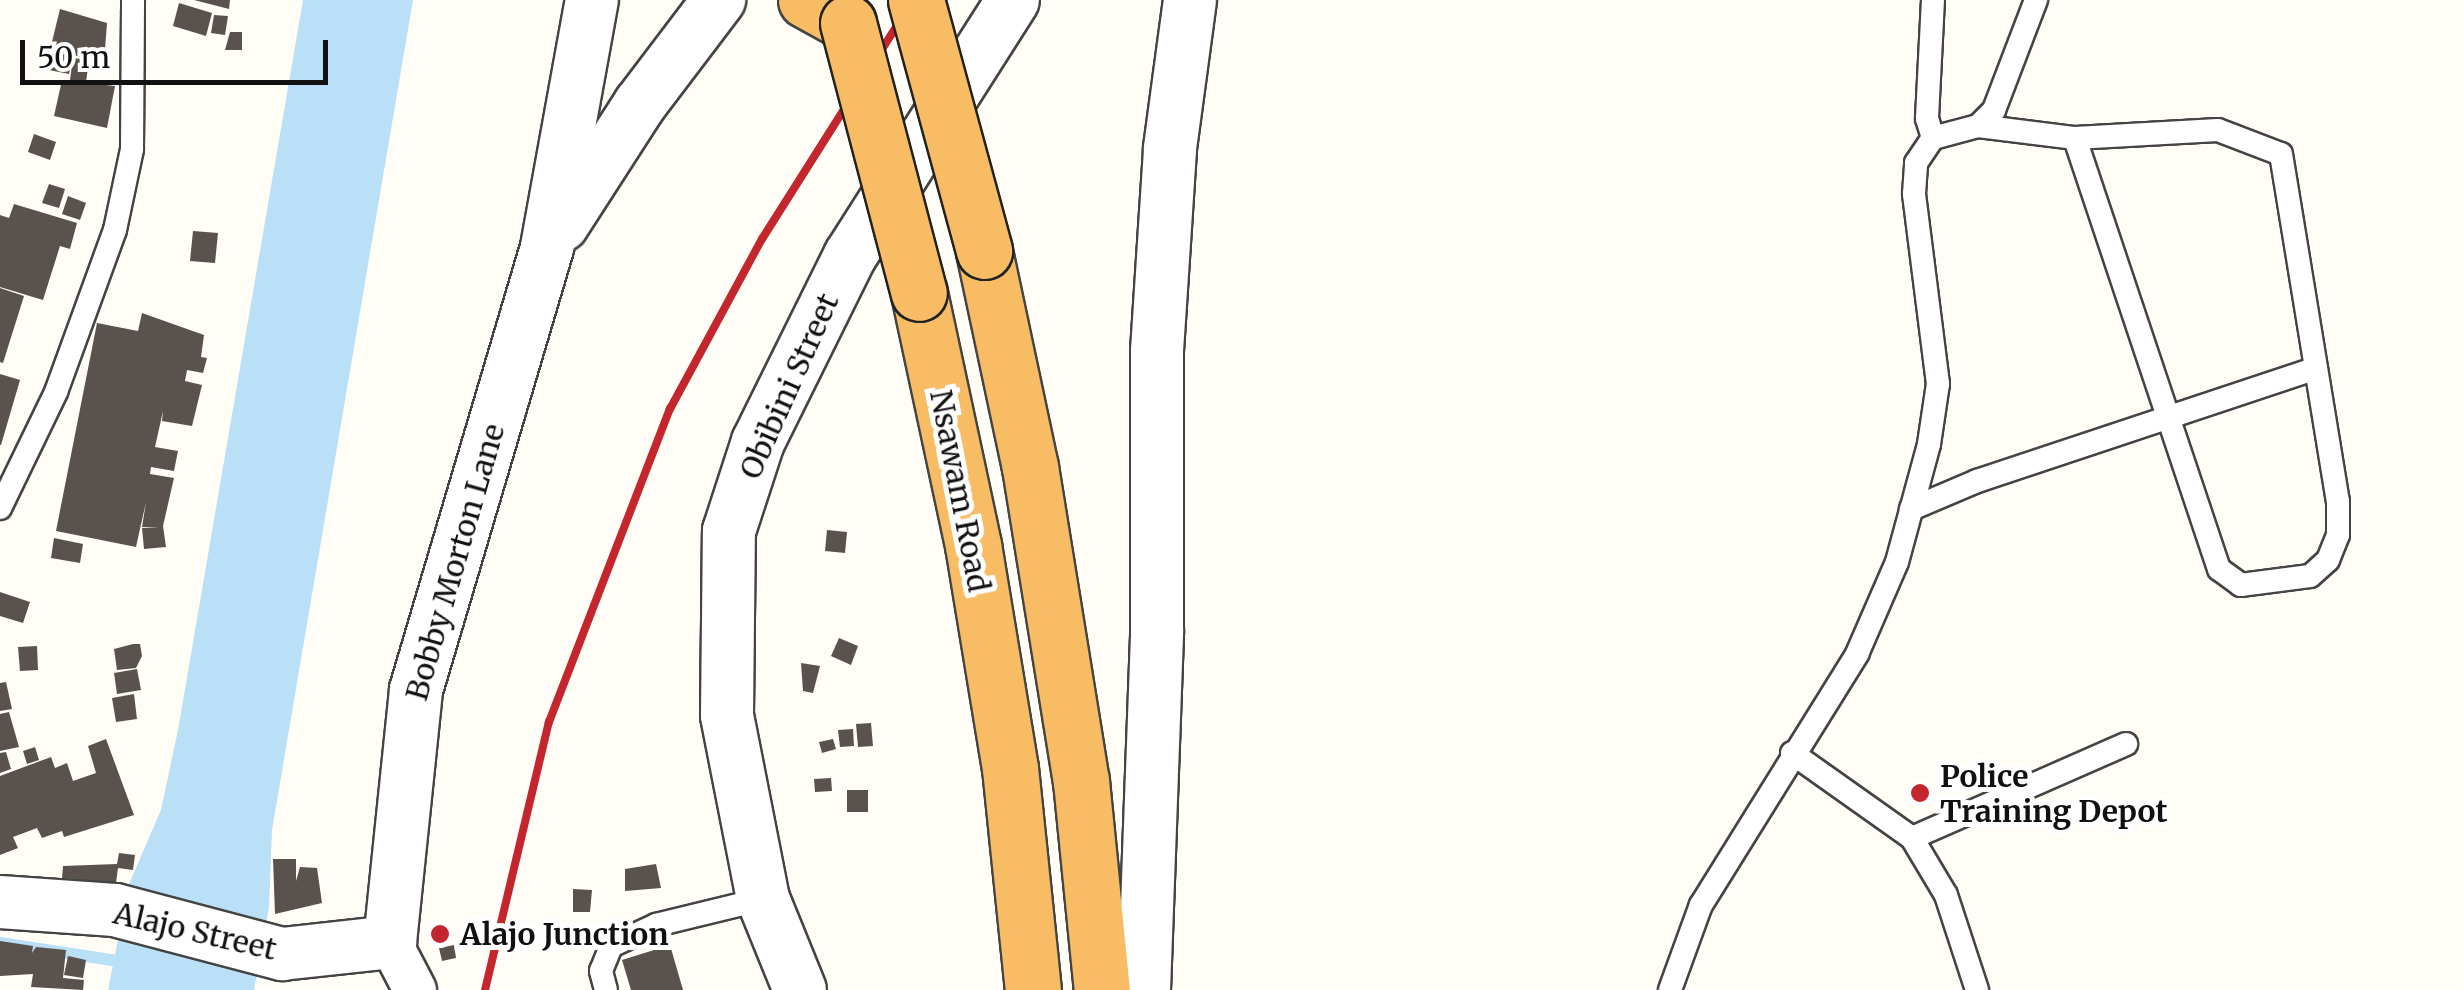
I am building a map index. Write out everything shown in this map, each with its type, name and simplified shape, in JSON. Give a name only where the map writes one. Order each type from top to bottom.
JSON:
[{"type":"highway","points":[[916,0],[984,251],[1030,467],[1074,742],[1102,990]]},
{"type":"highway","name":"Nsawam Road","points":[[832,8],[919,293],[973,545],[1007,749],[1033,990]]},
{"type":"street","name":"Bobby Morton Lane","points":[[404,976],[416,690],[547,248],[592,0]]},
{"type":"street","name":"Bobby Morton Lane","points":[[547,248],[640,104],[718,0]]},
{"type":"street","name":"Obibini Street","points":[[800,990],[762,898],[727,715],[729,531],[758,442],[850,256],[1013,0]]},
{"type":"street","points":[[1144,990],[1157,630],[1156,352],[1170,148],[1190,0]]},
{"type":"street","name":"Alajo Street","points":[[0,902],[115,910],[282,954],[404,976]]},
{"type":"lane","points":[[0,508],[56,392],[115,230],[132,148],[133,0]]},
{"type":"lane","points":[[1933,0],[1927,118],[1933,138]]},
{"type":"lane","points":[[1978,126],[1994,110],[2036,0]]},
{"type":"lane","points":[[1670,990],[1701,905],[1857,654],[1897,562],[1938,384],[1914,194],[1916,163],[1933,138],[1978,126],[2075,138],[2218,130],[2280,154],[2316,368],[2338,535],[2328,560],[2310,576],[2241,585],[2219,570],[2075,138]]},
{"type":"lane","points":[[1911,509],[2316,368]]},
{"type":"lane","points":[[1912,838],[2126,744]]},
{"type":"lane","points":[[1792,753],[1912,838],[1946,896],[1976,990]]},
{"type":"lane","points":[[606,990],[601,971],[611,946],[656,925],[762,898]]},
{"type":"water","points":[[303,0],[413,0],[272,830],[269,907],[254,990],[108,990],[129,884],[161,810],[178,730]]},
{"type":"building","points":[[194,0],[230,0],[229,9]]},
{"type":"building","points":[[179,3],[212,13],[206,36],[173,26]]},
{"type":"building","points":[[60,9],[107,23],[104,62],[50,50]]},
{"type":"building","points":[[214,15],[228,16],[225,35],[211,33]]},
{"type":"building","points":[[230,32],[242,32],[242,50],[225,50]]},
{"type":"building","points":[[53,52],[73,56],[69,74],[49,70]]},
{"type":"building","points":[[73,58],[89,60],[86,82],[70,80]]},
{"type":"building","points":[[62,80],[115,86],[107,128],[54,116]]},
{"type":"building","points":[[34,134],[56,142],[50,160],[28,152]]},
{"type":"building","points":[[49,184],[65,189],[59,208],[42,203]]},
{"type":"building","points":[[68,196],[86,203],[80,220],[62,214]]},
{"type":"building","points":[[14,204],[77,223],[70,249],[60,246],[43,300],[0,287],[0,215],[9,218]]},
{"type":"building","points":[[193,231],[218,233],[215,263],[190,261]]},
{"type":"building","points":[[0,288],[24,296],[3,363],[0,362]]},
{"type":"building","points":[[142,313],[204,335],[201,357],[207,358],[203,373],[187,370],[185,381],[202,385],[192,426],[162,421],[163,411],[155,447],[178,451],[174,471],[151,467],[150,474],[174,478],[163,526],[166,547],[144,549],[142,528],[159,527],[142,527],[146,502],[136,547],[56,531],[97,323],[138,331]]},
{"type":"building","points":[[0,374],[20,380],[1,445],[0,445]]},
{"type":"building","points":[[827,530],[847,532],[845,553],[825,551]]},
{"type":"building","points":[[54,538],[83,544],[80,563],[51,558]]},
{"type":"building","points":[[0,592],[30,602],[23,623],[0,616]]},
{"type":"building","points":[[839,638],[858,646],[851,665],[831,656]]},
{"type":"building","points":[[140,644],[142,656],[136,668],[117,670],[114,649]]},
{"type":"building","points":[[37,646],[38,670],[20,671],[18,647]]},
{"type":"building","points":[[801,663],[820,666],[813,693],[803,691]]},
{"type":"building","points":[[137,669],[141,690],[117,694],[114,673]]},
{"type":"building","points":[[6,682],[12,709],[0,711],[0,683]]},
{"type":"building","points":[[134,694],[137,719],[116,722],[112,698]]},
{"type":"building","points":[[9,712],[19,747],[0,751],[0,714]]},
{"type":"building","points":[[871,723],[873,746],[858,747],[856,724]]},
{"type":"building","points":[[853,729],[854,746],[840,747],[838,730]]},
{"type":"building","points":[[106,739],[134,815],[64,837],[62,831],[42,838],[37,828],[13,837],[18,848],[0,855],[0,776],[51,757],[55,768],[67,763],[73,781],[96,773],[88,746]]},
{"type":"building","points":[[833,739],[836,749],[822,753],[819,742]]},
{"type":"building","points":[[35,747],[39,760],[27,764],[23,751]]},
{"type":"building","points":[[6,752],[11,769],[0,773],[0,753]]},
{"type":"building","points":[[831,778],[832,791],[815,792],[814,779]]},
{"type":"building","points":[[847,790],[868,790],[868,812],[847,812]]},
{"type":"building","points":[[119,853],[135,855],[133,870],[118,868],[116,883],[62,878],[63,866],[117,864]]},
{"type":"building","points":[[273,859],[296,859],[296,881],[300,867],[317,868],[322,903],[275,914]]},
{"type":"building","points":[[656,864],[661,888],[625,891],[625,869]]},
{"type":"building","points":[[573,889],[592,890],[590,912],[573,912]]},
{"type":"building","points":[[0,941],[33,946],[32,953],[36,947],[66,950],[63,978],[84,980],[83,990],[31,987],[33,974],[0,976]]},
{"type":"building","points":[[454,945],[456,958],[442,961],[439,948]]},
{"type":"building","points":[[670,945],[683,990],[631,990],[622,960]]},
{"type":"building","points":[[68,956],[86,960],[83,978],[64,975]]},
{"type":"waterway","points":[[0,943],[124,962]]},
{"type":"railway","points":[[485,990],[549,722],[670,409],[762,239],[913,0]]},
{"type":"place","name":"Police Training Depot","points":[[1920,793]]},
{"type":"place","name":"Alajo Junction","points":[[440,934]]}]
